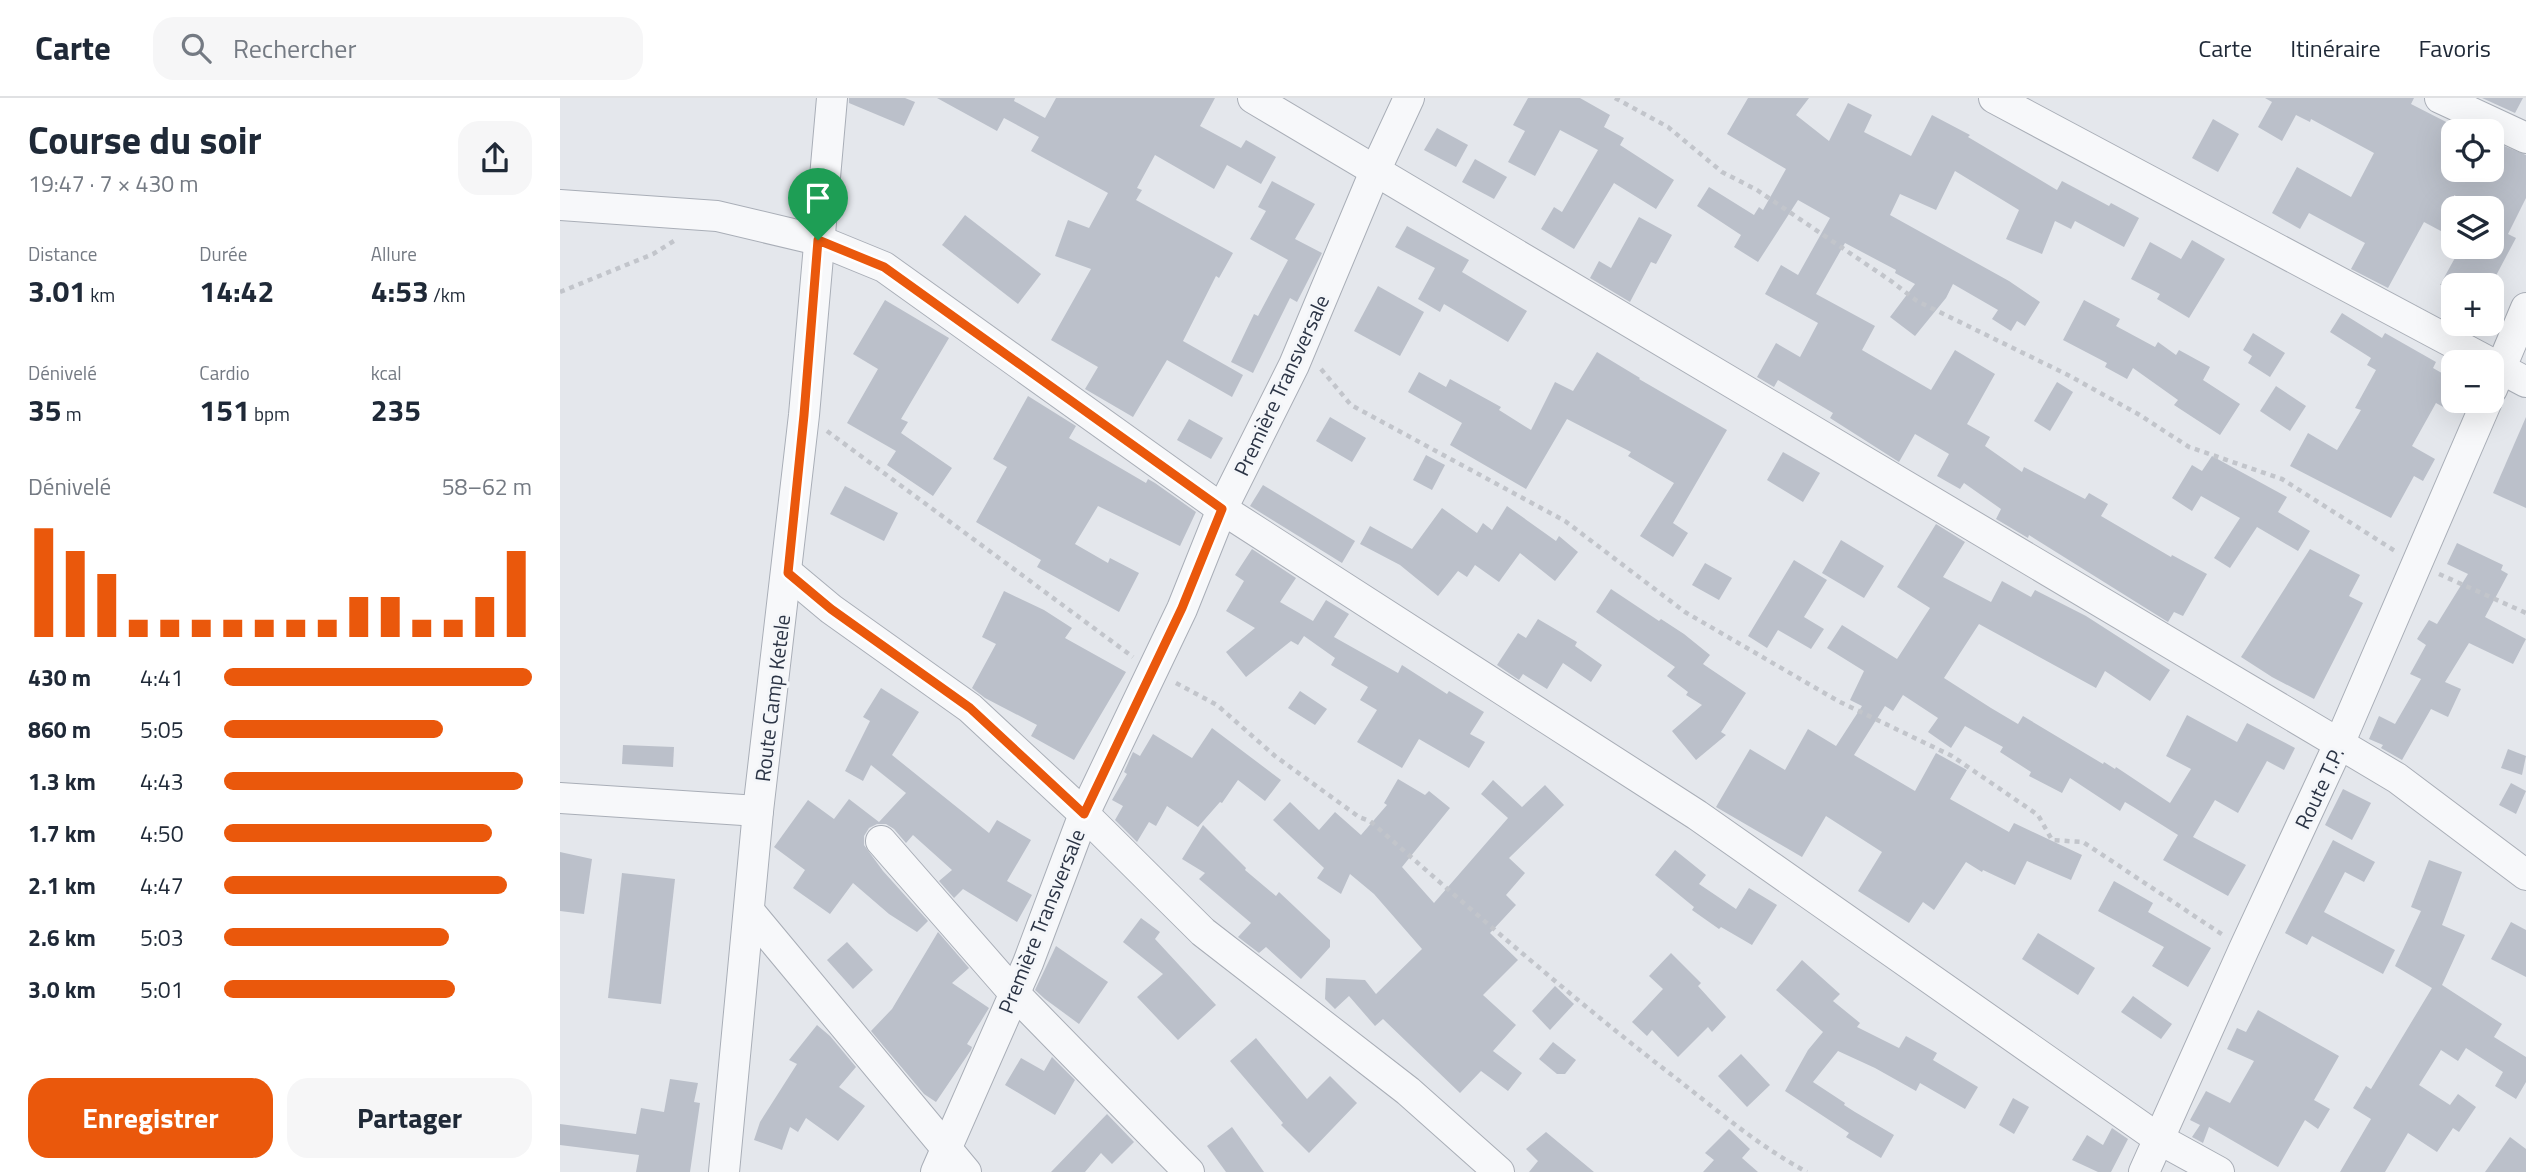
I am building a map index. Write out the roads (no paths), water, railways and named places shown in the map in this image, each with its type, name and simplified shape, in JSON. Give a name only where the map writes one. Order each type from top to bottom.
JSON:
[{"type":"street","name":"Route Camp Ketele","points":[[724,1172],[758,811],[788,573],[804,415],[832,98]]},
{"type":"street","points":[[1253,98],[2397,778],[2526,875]]},
{"type":"street","name":"Première Transversale","points":[[941,1160],[1028,963],[1084,814],[1182,608],[1222,509],[1301,346],[1409,98]]},
{"type":"street","points":[[1994,98],[2458,350]]},
{"type":"street","points":[[2440,98],[2526,138]]},
{"type":"street","points":[[560,205],[717,216],[818,240],[884,267],[1222,509],[1697,816],[2159,1139],[2219,1172]]},
{"type":"street","points":[[2504,363],[2526,308]]},
{"type":"street","name":"Route T.P.","points":[[2144,1172],[2339,744],[2482,413]]},
{"type":"street","points":[[788,573],[831,609],[970,708],[1084,814],[1203,932],[1408,1091],[1499,1172]]},
{"type":"street","points":[[560,798],[758,811]]},
{"type":"street","points":[[881,841],[1014,993],[1189,1172]]},
{"type":"street","points":[[749,911],[941,1160],[966,1172]]}]
